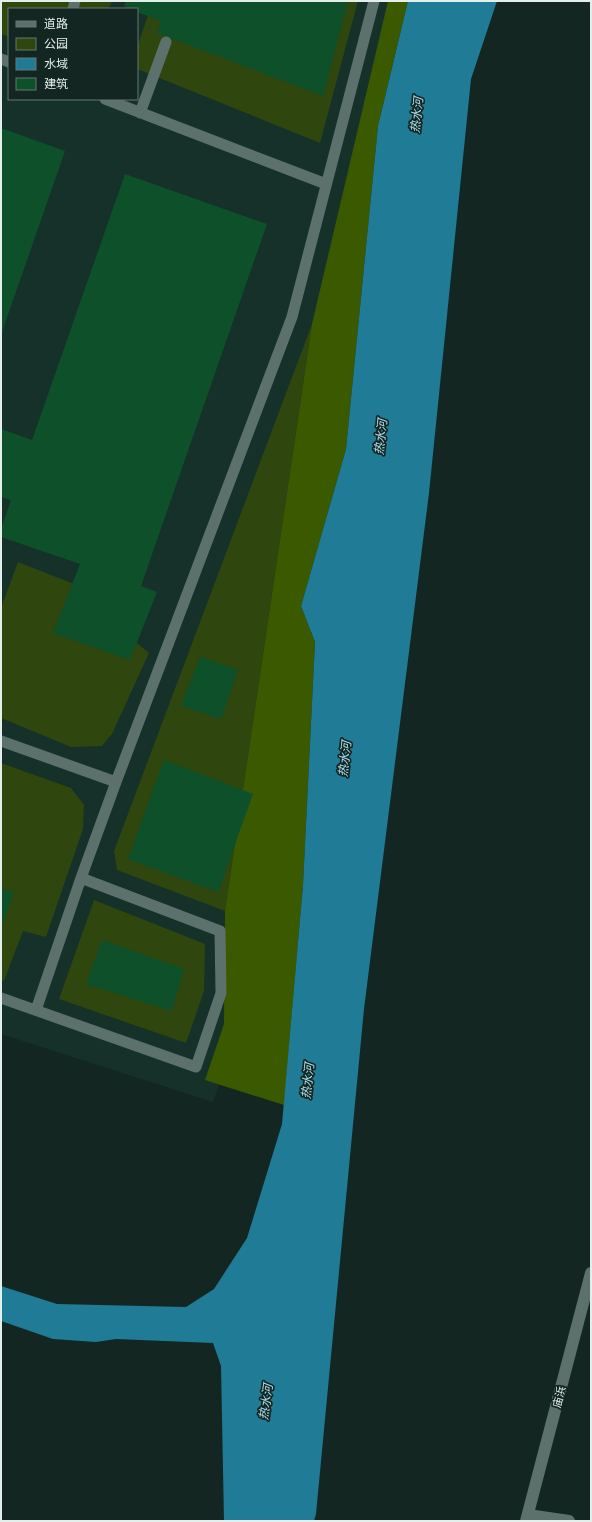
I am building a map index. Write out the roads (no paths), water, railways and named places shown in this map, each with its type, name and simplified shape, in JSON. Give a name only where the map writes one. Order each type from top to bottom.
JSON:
[{"type":"street","name":"庙浜","points":[[527,1518],[591,1273]]},
{"type":"street","points":[[527,1518],[569,1521]]},
{"type":"lane","points":[[36,1010],[81,878],[116,782],[292,317],[374,1]]},
{"type":"lane","points":[[140,113],[166,42]]},
{"type":"lane","points":[[108,100],[326,184]]},
{"type":"lane","points":[[1,741],[116,782]]},
{"type":"lane","points":[[1,998],[196,1067],[221,993],[220,931],[81,878]]},
{"type":"water","name":"热水河","points":[[408,1],[497,1],[471,79],[429,493],[364,1009],[316,1514],[314,1521],[224,1521],[221,1366],[213,1343],[116,1339],[96,1342],[53,1339],[1,1321],[1,1286],[57,1304],[186,1307],[214,1289],[247,1238],[282,1124],[303,885],[315,642],[301,606],[346,449],[378,126]]}]
